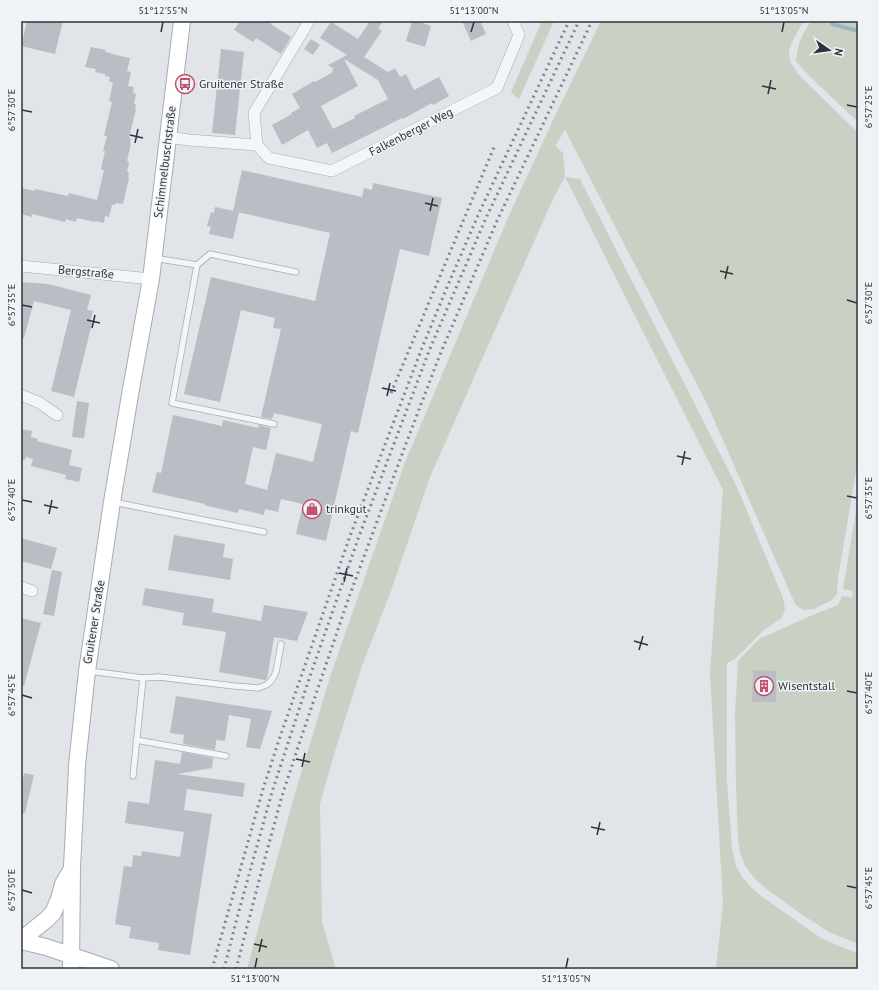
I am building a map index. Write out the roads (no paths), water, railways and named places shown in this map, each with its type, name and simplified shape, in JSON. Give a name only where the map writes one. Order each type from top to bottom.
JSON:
[{"type":"main road","name":"Schimmelbuschstraße","points":[[151,279],[182,21]]},
{"type":"main road","name":"Gruitener Straße","points":[[72,963],[72,867],[78,765],[87,671],[112,502],[151,279]]},
{"type":"main road","points":[[21,940],[53,913],[63,884],[72,867]]},
{"type":"main road","points":[[21,940],[46,947],[72,963],[111,969]]},
{"type":"street","points":[[168,137],[257,145],[254,113],[309,21]]},
{"type":"street","name":"Falkenberger Weg","points":[[257,145],[269,158],[332,172],[497,88],[519,36],[513,21]]},
{"type":"street","name":"Bergstraße","points":[[21,266],[151,279]]},
{"type":"street","points":[[21,395],[40,402],[57,415]]},
{"type":"street","points":[[21,587],[32,591]]},
{"type":"lane","points":[[274,424],[172,403],[197,266],[210,254],[296,272]]},
{"type":"lane","points":[[154,258],[197,266]]},
{"type":"lane","points":[[112,502],[264,532]]},
{"type":"lane","points":[[87,671],[143,678],[159,677],[258,688],[266,685],[273,678],[276,672],[281,644]]},
{"type":"lane","points":[[133,776],[143,678]]},
{"type":"lane","points":[[136,740],[226,756]]},
{"type":"waterway","points":[[832,24],[858,31]]},
{"type":"railway","points":[[212,969],[263,789],[350,536],[445,292],[479,213],[569,21]]},
{"type":"railway","points":[[224,969],[272,792],[309,679],[358,539],[429,351],[486,218],[579,21]]},
{"type":"railway","points":[[236,969],[282,796],[349,597],[404,449],[439,357],[496,223],[592,21]]},
{"type":"railway","points":[[391,393],[495,145]]},
{"type":"place","name":"Gruitener Straße","points":[[185,84]]},
{"type":"place","name":"trinkgut","points":[[312,509]]},
{"type":"place","name":"Wisentstall","points":[[764,686]]}]
